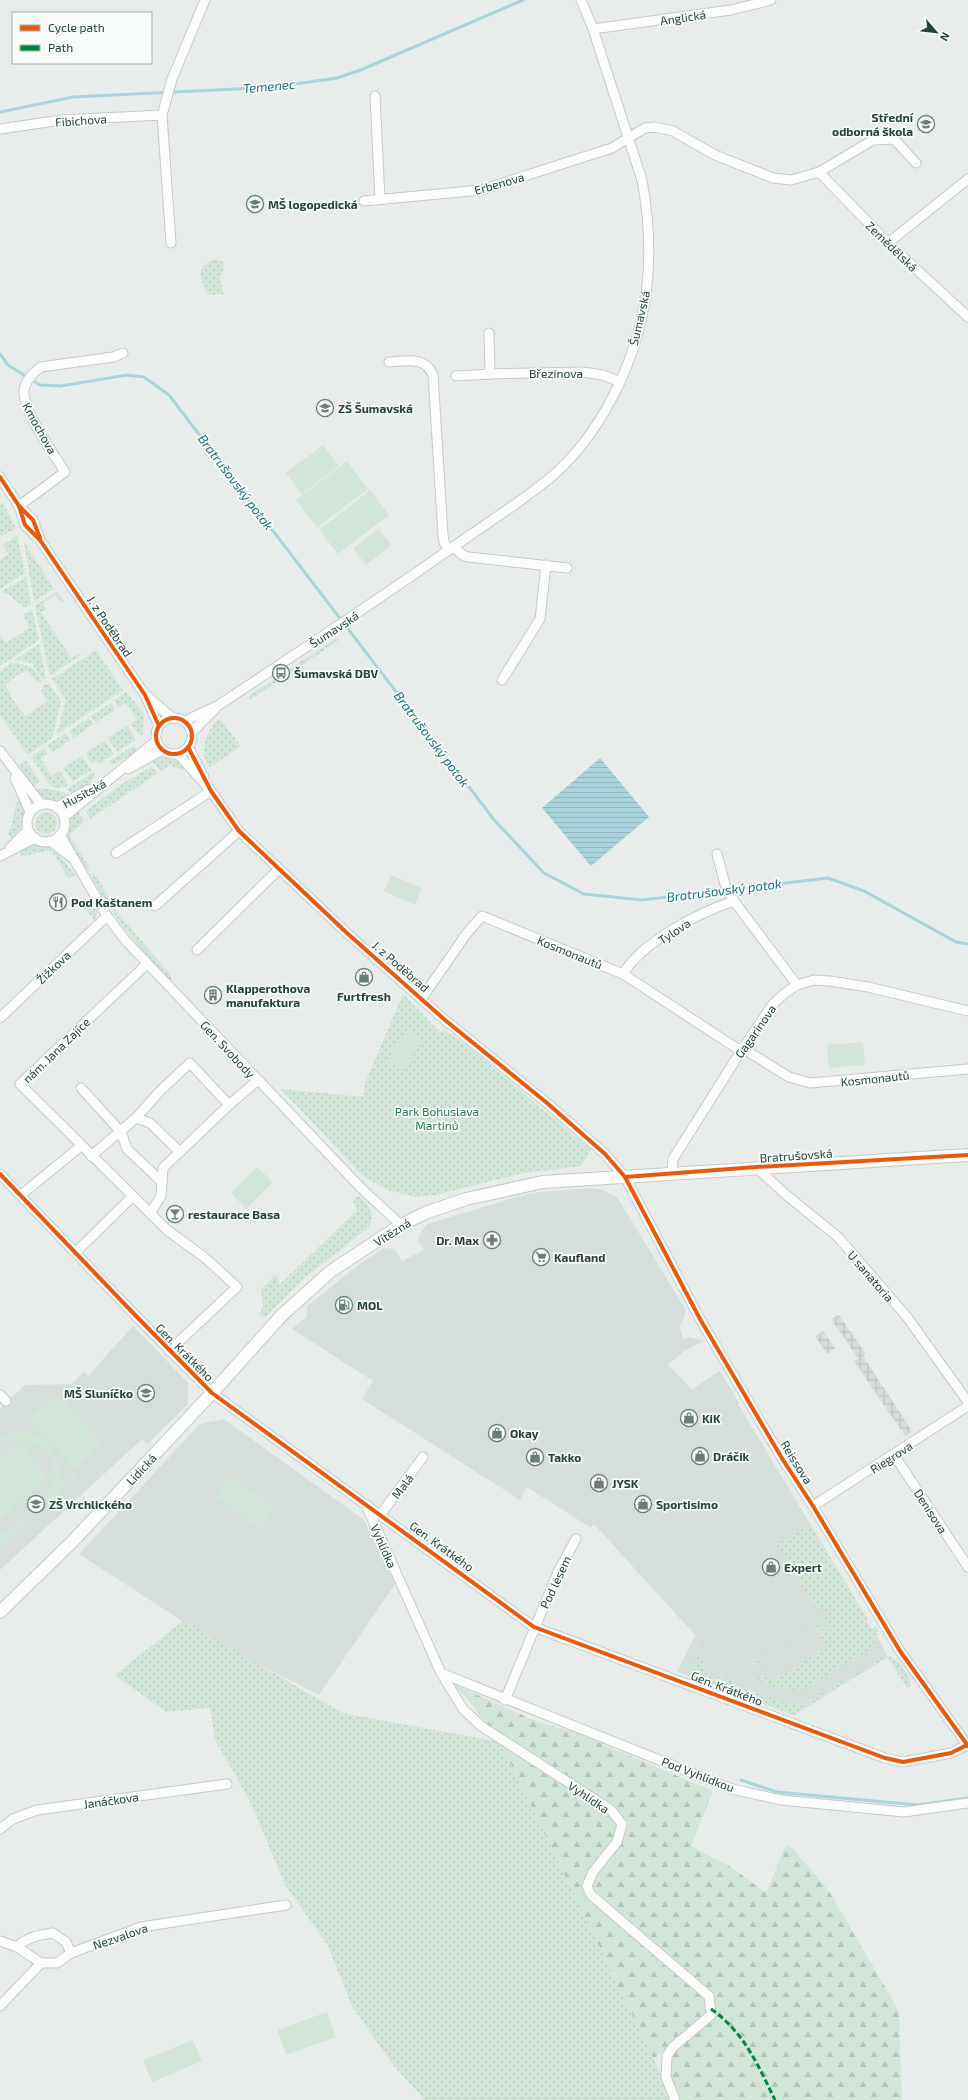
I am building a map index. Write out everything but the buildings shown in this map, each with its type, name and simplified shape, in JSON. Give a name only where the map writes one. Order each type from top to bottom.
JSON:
[{"type":"main road","name":"Bratrušovská","points":[[625,1177],[672,1172],[968,1155]]},
{"type":"main road","name":"Vítězná","points":[[212,1393],[282,1315],[331,1271],[401,1225],[425,1213],[466,1199],[543,1182],[625,1177]]},
{"type":"main road","name":"Lidická","points":[[0,1612],[72,1542],[212,1393]]},
{"type":"street","points":[[171,243],[162,115],[168,92],[205,0]]},
{"type":"street","name":"Šumavská","points":[[192,732],[219,706],[492,522],[551,477],[564,464],[598,423],[620,382],[640,324],[645,300],[647,274],[646,201],[642,180],[593,29],[580,0]]},
{"type":"street","name":"Anglická","points":[[593,29],[731,10],[771,0]]},
{"type":"street","points":[[375,96],[380,199]]},
{"type":"street","name":"Fibichova","points":[[0,128],[61,120],[162,115]]},
{"type":"street","points":[[629,139],[645,128],[656,127],[674,131],[715,154],[773,178],[791,180],[819,172],[873,140],[894,139],[916,163]]},
{"type":"street","name":"Erbenova","points":[[364,201],[481,190],[612,148],[629,139]]},
{"type":"street","name":"Zemědělská","points":[[819,172],[888,243],[968,316]]},
{"type":"street","points":[[888,243],[968,179]]},
{"type":"street","points":[[490,333],[490,374]]},
{"type":"street","name":"Kmochova","points":[[19,506],[65,472],[29,412],[24,399],[25,386],[32,374],[41,367],[113,357],[123,353]]},
{"type":"street","points":[[389,362],[419,361],[430,368],[433,375],[444,542],[451,549],[468,557],[567,568]]},
{"type":"street","name":"Březinova","points":[[456,376],[490,374],[588,373],[603,375],[620,382]]},
{"type":"street","name":"J. z Poděbrad","points":[[0,477],[19,506],[33,520],[40,540],[145,695],[159,726]]},
{"type":"street","points":[[502,680],[540,620],[546,565]]},
{"type":"street","name":"J. z Poděbrad","points":[[145,695],[172,718],[185,721]]},
{"type":"street","name":"Šumavská","points":[[185,721],[219,706]]},
{"type":"street","points":[[172,718],[163,721],[159,726],[156,741],[162,750],[167,753],[178,754],[188,747],[192,737],[192,732],[185,721]]},
{"type":"street","name":"Husitská","points":[[64,817],[156,741]]},
{"type":"street","name":"J. z Poděbrad","points":[[188,747],[211,791]]},
{"type":"street","name":"Husitská","points":[[57,807],[162,750]]},
{"type":"street","points":[[0,751],[41,804]]},
{"type":"street","name":"J. z Poděbrad","points":[[178,754],[211,791],[239,831],[279,869],[348,934],[422,998],[445,1020],[547,1103],[605,1154],[625,1177]]},
{"type":"street","points":[[2,854],[35,838],[28,830],[27,823],[30,812],[11,767]]},
{"type":"street","points":[[116,853],[211,791]]},
{"type":"street","points":[[30,812],[41,804],[52,804],[57,807],[64,817],[65,823],[60,835],[50,841]]},
{"type":"street","points":[[2,854],[28,830]]},
{"type":"street","points":[[154,906],[239,831]]},
{"type":"street","name":"Gen. Svobody","points":[[60,835],[73,859],[85,875],[107,916],[126,941],[362,1189],[401,1225]]},
{"type":"street","name":"Gen. Svobody","points":[[35,838],[45,842],[50,841],[73,859]]},
{"type":"street","points":[[717,854],[725,884],[732,898],[798,985]]},
{"type":"street","points":[[197,950],[279,869]]},
{"type":"street","name":"Tylova","points":[[624,974],[629,965],[640,954],[656,942],[706,910],[732,898]]},
{"type":"street","name":"Žižkova","points":[[0,1018],[107,916]]},
{"type":"street","name":"Kosmonautů","points":[[422,998],[467,933],[482,916],[624,974],[742,1050],[789,1077],[810,1083],[968,1068]]},
{"type":"street","name":"nám. Jana Zajíce","points":[[147,964],[20,1084],[167,1230],[204,1257],[238,1287],[169,1351]]},
{"type":"street","name":"Gagarinova","points":[[672,1172],[673,1159],[742,1050],[773,1004],[785,993],[798,985],[814,980],[830,981],[868,987],[968,1011]]},
{"type":"street","points":[[91,1156],[136,1118],[161,1090],[190,1063],[229,1105]]},
{"type":"street","points":[[150,1213],[161,1196],[164,1168],[229,1105],[258,1080]]},
{"type":"street","points":[[81,1088],[121,1132],[127,1149],[162,1182]]},
{"type":"street","points":[[136,1118],[150,1123],[180,1152]]},
{"type":"street","points":[[21,1194],[81,1146]]},
{"type":"street","name":"U sanatoria","points":[[756,1167],[784,1193],[838,1237],[907,1317],[968,1402]]},
{"type":"street","name":"Gen. Krátkého","points":[[0,1174],[21,1194],[169,1351],[212,1393],[381,1514],[534,1627],[885,1758],[903,1762],[951,1753],[968,1746]]},
{"type":"street","name":"Reissova","points":[[625,1177],[700,1318],[783,1460],[813,1506],[900,1651],[968,1746]]},
{"type":"street","points":[[76,1252],[133,1196]]},
{"type":"street","name":"Riegrova","points":[[813,1506],[968,1406]]},
{"type":"street","name":"Denisova","points":[[894,1455],[968,1567]]},
{"type":"street","name":"Malá","points":[[381,1514],[423,1457]]},
{"type":"street","name":"Vyhlídka","points":[[365,1503],[441,1673],[463,1709],[481,1726],[611,1810],[622,1824],[617,1842],[593,1872],[587,1886],[591,1895],[709,1996],[711,2015],[673,2047],[667,2056],[666,2077],[675,2100]]},
{"type":"street","name":"Pod lesem","points":[[506,1700],[534,1627],[558,1572],[576,1539]]},
{"type":"street","name":"Pod Vyhlídkou","points":[[441,1673],[732,1789],[781,1800],[904,1812],[968,1803]]},
{"type":"street","name":"Janáčkova","points":[[0,1829],[13,1819],[37,1810],[227,1784]]},
{"type":"street","name":"Nezvalova","points":[[42,1963],[57,1963],[71,1953],[141,1927],[286,1905]]},
{"type":"street","points":[[17,1947],[23,1941],[36,1936],[53,1933],[66,1942],[71,1953]]},
{"type":"street","points":[[0,1941],[17,1947],[42,1963],[0,2006]]},
{"type":"shaded area","points":[[591,1188],[600,1189],[617,1197],[686,1310],[684,1319],[679,1326],[684,1340],[689,1337],[703,1341],[684,1351],[668,1365],[692,1390],[719,1371],[721,1372],[739,1403],[738,1404],[868,1620],[866,1621],[877,1636],[888,1657],[794,1715],[677,1672],[695,1635],[594,1524],[591,1528],[527,1487],[520,1500],[362,1399],[373,1381],[292,1329],[307,1316],[307,1306],[362,1262],[384,1248],[395,1249],[402,1261],[424,1250],[418,1240],[422,1230],[428,1224],[520,1196],[539,1192]]},
{"type":"shaded area","points":[[839,1315],[866,1354],[863,1356],[912,1431],[905,1436],[854,1361],[858,1358],[831,1319]]},
{"type":"shaded area","name":"ZŠ Vrchlického","points":[[133,1326],[188,1383],[188,1404],[148,1444],[142,1439],[0,1570],[0,1409],[25,1385],[71,1384],[84,1372],[88,1376]]},
{"type":"shaded area","points":[[823,1331],[835,1348],[827,1354],[815,1336]]},
{"type":"shaded area","points":[[224,1419],[364,1520],[395,1584],[319,1695],[210,1639],[79,1554],[200,1424]]},
{"type":"green space","points":[[215,259],[223,262],[224,268],[220,278],[224,294],[208,295],[201,278],[201,269],[208,262]]},
{"type":"green space","points":[[323,445],[339,466],[302,494],[286,473]]},
{"type":"green space","points":[[347,461],[368,489],[317,528],[296,500]]},
{"type":"green space","points":[[370,490],[389,515],[338,554],[319,530]]},
{"type":"green space","points":[[3,503],[16,528],[2,536],[0,535],[0,505]]},
{"type":"green space","points":[[379,529],[391,545],[366,565],[353,548]]},
{"type":"green space","points":[[17,535],[25,573],[0,589],[0,560],[9,554],[3,545]]},
{"type":"green space","points":[[24,542],[54,589],[34,601]]},
{"type":"green space","points":[[26,577],[31,604],[25,608],[9,595],[1,592]]},
{"type":"green space","points":[[56,592],[65,602],[62,603],[55,595],[43,603],[46,609],[41,612],[71,658],[81,653],[82,654],[51,675],[49,672],[35,606]]},
{"type":"green space","points":[[32,609],[39,640],[0,666],[0,635],[6,643],[29,628],[23,614]]},
{"type":"green space","points":[[337,638],[339,640],[250,700],[249,696]]},
{"type":"green space","points":[[39,644],[46,678],[43,680],[32,663],[14,660]]},
{"type":"green space","points":[[96,650],[123,690],[57,734],[66,700],[52,679]]},
{"type":"green space","points":[[18,663],[33,668],[42,681],[38,683],[27,671],[19,674],[5,685],[11,695],[10,696],[25,716],[48,701],[41,691],[43,689],[42,687],[49,683],[61,701],[52,738],[28,755],[0,715],[0,671],[10,664]]},
{"type":"green space","points":[[126,692],[144,714],[143,734],[140,736],[131,724],[137,719],[126,703],[118,707],[114,700]]},
{"type":"green space","points":[[111,703],[115,710],[96,722],[91,716]]},
{"type":"green space","points":[[89,718],[93,724],[74,738],[69,731]]},
{"type":"green space","points":[[220,719],[241,746],[209,768],[204,754],[205,742],[212,726]]},
{"type":"green space","points":[[127,726],[136,740],[117,752],[108,738]]},
{"type":"green space","points":[[66,733],[71,740],[52,752],[47,745]]},
{"type":"green space","points":[[105,741],[114,754],[100,764],[97,761],[92,764],[85,753]]},
{"type":"green space","points":[[134,745],[137,751],[135,753],[112,765],[110,761]]},
{"type":"green space","points":[[44,748],[48,754],[41,759],[51,776],[60,771],[69,785],[60,788],[51,786],[31,757]]},
{"type":"green space","points":[[82,756],[91,770],[73,782],[63,768]]},
{"type":"green space","points":[[162,757],[177,760],[185,767],[182,770],[170,765],[161,771],[152,761]]},
{"type":"green space","points":[[26,760],[40,781],[32,787],[18,766]]},
{"type":"green space","points":[[152,767],[158,773],[90,819],[86,812],[94,805],[109,793]]},
{"type":"green space","points":[[93,772],[95,776],[86,788],[73,795],[67,789]]},
{"type":"green space","points":[[42,788],[64,792],[68,797],[64,800],[50,801],[35,791]]},
{"type":"green space","points":[[21,800],[24,810],[23,821],[19,831],[11,839],[8,833],[12,825],[16,803]]},
{"type":"green space","points":[[78,811],[84,821],[71,833],[70,837],[90,868],[86,869],[68,840],[67,825]]},
{"type":"green space","points":[[46,812],[54,815],[57,823],[54,831],[46,834],[38,831],[35,823],[38,815]]},
{"type":"green space","points":[[32,845],[48,847],[55,850],[76,876],[68,878],[51,850],[24,856],[21,855],[19,850]]},
{"type":"green space","points":[[94,873],[122,918],[170,974],[173,984],[138,945],[117,918],[90,874]]},
{"type":"green space","points":[[391,875],[422,888],[415,905],[384,891]]},
{"type":"green space","points":[[90,898],[98,912],[95,920],[82,905]]},
{"type":"green space","name":"Park Bohuslava Martinů","points":[[403,994],[440,1032],[444,1030],[470,1048],[591,1150],[581,1166],[519,1174],[436,1195],[415,1197],[388,1190],[362,1175],[281,1089],[363,1097],[365,1083]]},
{"type":"green space","points":[[406,1030],[422,1040],[403,1071],[387,1061]]},
{"type":"green space","points":[[863,1042],[865,1065],[829,1068],[827,1045]]},
{"type":"green space","points":[[257,1167],[273,1182],[246,1209],[231,1193]]},
{"type":"green space","points":[[359,1195],[370,1210],[372,1218],[369,1227],[302,1280],[264,1318],[259,1314],[263,1307],[261,1289],[276,1274],[280,1284],[357,1210],[353,1201]]},
{"type":"green space","points":[[57,1394],[102,1444],[75,1469],[30,1418]]},
{"type":"green space","points":[[12,1432],[23,1432],[34,1435],[43,1440],[50,1447],[59,1464],[59,1486],[74,1473],[78,1477],[0,1547],[0,1533],[15,1525],[44,1500],[51,1490],[55,1478],[54,1467],[50,1457],[43,1448],[23,1439],[11,1439],[0,1443],[0,1436]]},
{"type":"green space","points":[[18,1443],[48,1477],[0,1520],[0,1459]]},
{"type":"green space","points":[[231,1477],[274,1508],[259,1529],[216,1497]]},
{"type":"green space","points":[[810,1525],[868,1620],[866,1621],[871,1629],[876,1626],[878,1630],[873,1647],[803,1690],[791,1691],[754,1680],[753,1678],[768,1676],[771,1681],[827,1648],[814,1626],[759,1659],[762,1666],[748,1665],[817,1624],[822,1631],[830,1627],[825,1618],[829,1616],[824,1607],[817,1611],[777,1544]]},
{"type":"green space","points":[[184,1620],[342,1713],[500,1742],[654,2059],[671,2100],[425,2100],[393,2065],[352,2006],[327,1944],[285,1885],[251,1803],[215,1740],[210,1708],[166,1712],[115,1675]]},
{"type":"green space","points":[[702,1644],[704,1649],[698,1654],[714,1680],[722,1676],[748,1691],[786,1703],[797,1704],[807,1702],[885,1656],[894,1658],[902,1666],[908,1675],[911,1684],[908,1689],[887,1657],[794,1715],[688,1674]]},
{"type":"green space","points":[[455,1685],[536,1721],[576,1733],[713,1791],[691,1846],[731,1867],[766,1893],[786,1845],[793,1849],[829,1891],[899,2011],[902,2100],[681,2100],[666,2065],[694,2023],[654,2059],[500,1742],[588,1799],[587,1789],[490,1727]]},
{"type":"green space","points":[[327,2012],[336,2037],[286,2055],[277,2030]]},
{"type":"green space","points":[[193,2040],[202,2061],[152,2082],[143,2060]]},
{"type":"water","points":[[600,758],[649,817],[591,866],[542,808]]},
{"type":"waterway","name":"Temenec","points":[[0,112],[73,97],[274,87],[337,78],[363,69],[523,0]]},
{"type":"waterway","name":"Bratrušovský potok","points":[[0,354],[8,365],[40,385],[61,386],[127,375],[144,377],[169,395],[495,821],[544,873],[584,894],[642,900],[828,878],[864,891],[956,942],[968,944]]},
{"type":"waterway","points":[[741,1780],[777,1792],[917,1805],[968,1798]]},
{"type":"marked path","points":[[711,2009],[733,2028],[749,2050],[775,2100]]},
{"type":"cycle path","points":[[0,477],[19,506],[33,520],[40,538]]},
{"type":"cycle path","points":[[19,506],[25,525],[40,540],[145,695],[159,726]]},
{"type":"cycle path","points":[[178,718],[187,723],[191,729],[192,736],[191,743],[187,749],[178,754],[170,754],[161,749],[157,743],[156,732],[161,723],[167,719],[178,718]]},
{"type":"cycle path","points":[[188,747],[211,791],[239,831],[348,934],[445,1020],[547,1103],[605,1154],[625,1177],[700,1319],[783,1460],[813,1506],[900,1651],[968,1746]]},
{"type":"cycle path","points":[[625,1177],[756,1167],[968,1155]]},
{"type":"cycle path","points":[[0,1174],[212,1393],[534,1627],[885,1758],[903,1762],[951,1753],[967,1745]]},
{"type":"place","name":"Střední odborná škola","points":[[926,124]]},
{"type":"place","name":"MŠ logopedická","points":[[255,204]]},
{"type":"place","name":"ZŠ Šumavská","points":[[325,408]]},
{"type":"place","name":"Šumavská DBV","points":[[281,673]]},
{"type":"place","name":"Pod Kaštanem","points":[[58,902]]},
{"type":"place","name":"Furtfresh","points":[[364,977]]},
{"type":"place","name":"Klapperothova manufaktura","points":[[213,995]]},
{"type":"place","name":"restaurace Basa","points":[[175,1214]]},
{"type":"place","name":"Dr. Max","points":[[492,1240]]},
{"type":"place","name":"Kaufland","points":[[541,1257]]},
{"type":"place","name":"MOL","points":[[344,1305]]},
{"type":"place","name":"MŠ Sluníčko","points":[[146,1393]]},
{"type":"place","name":"KiK","points":[[689,1418]]},
{"type":"place","name":"Okay","points":[[497,1433]]},
{"type":"place","name":"Dráčik","points":[[700,1456]]},
{"type":"place","name":"Takko","points":[[535,1457]]},
{"type":"place","name":"JYSK","points":[[599,1483]]},
{"type":"place","name":"ZŠ Vrchlického","points":[[36,1504]]},
{"type":"place","name":"Sportisimo","points":[[643,1504]]},
{"type":"place","name":"Expert","points":[[771,1567]]}]
